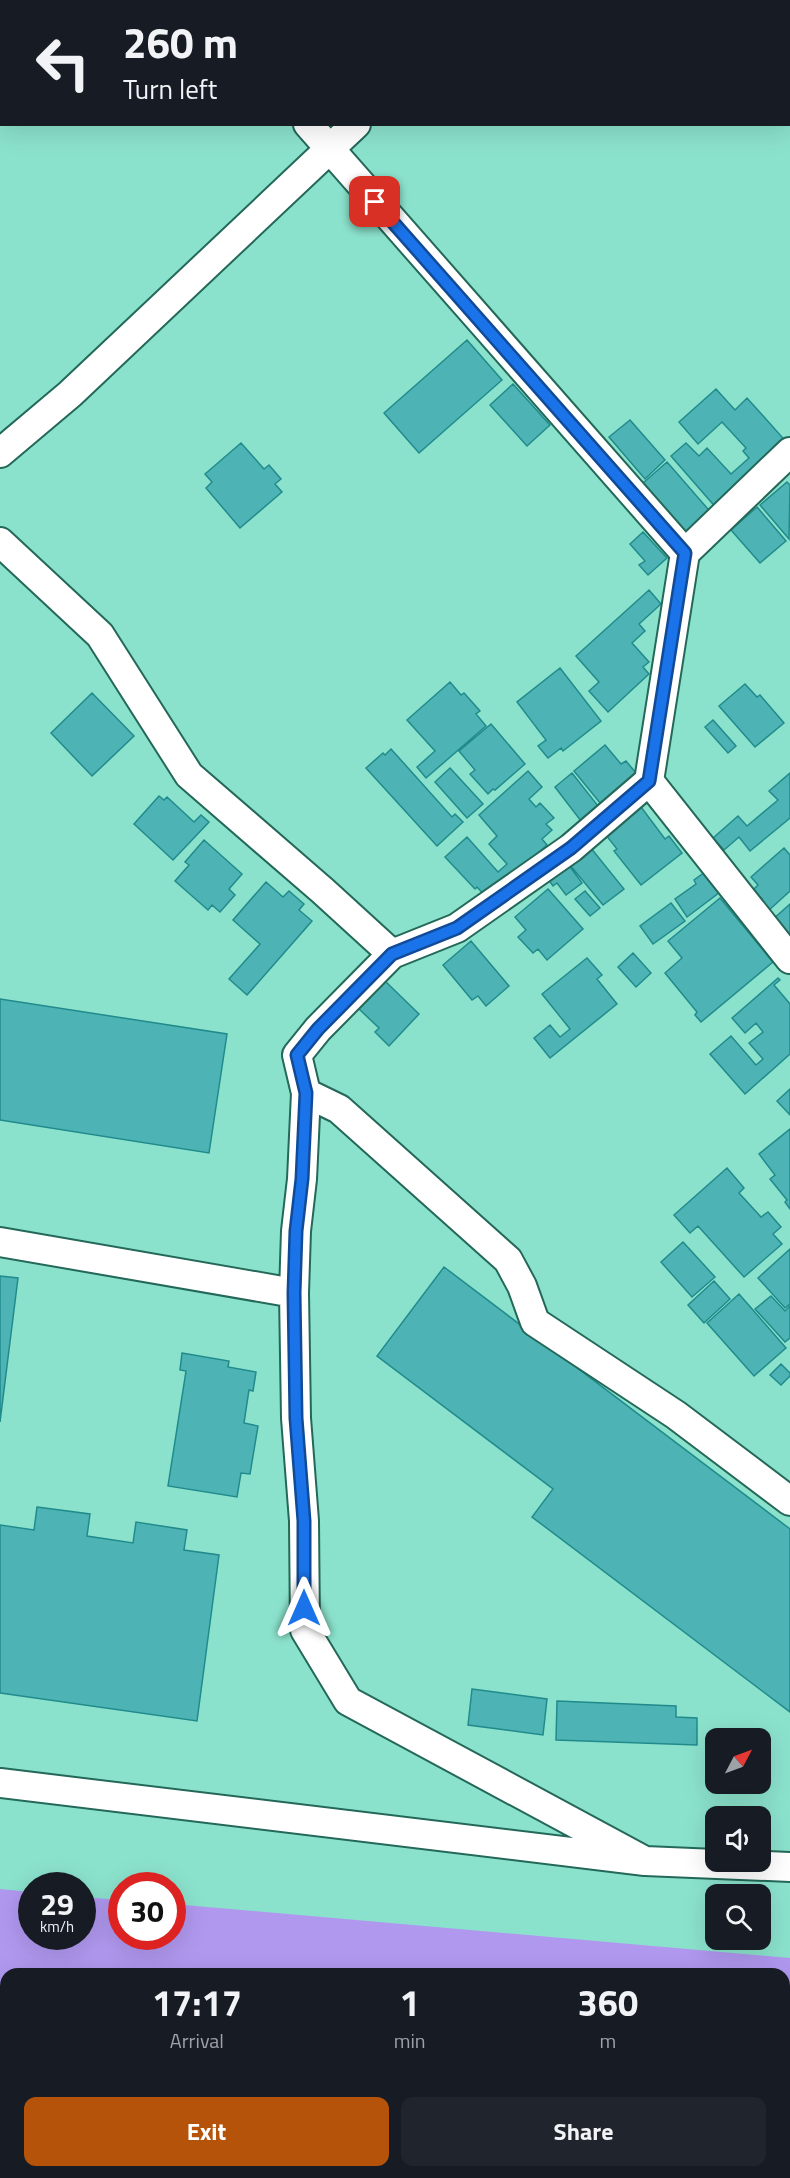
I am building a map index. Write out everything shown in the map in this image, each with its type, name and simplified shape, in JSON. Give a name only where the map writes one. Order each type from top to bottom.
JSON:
[{"type":"street","points":[[310,126],[685,553]]},
{"type":"street","points":[[0,453],[70,394],[354,126]]},
{"type":"street","points":[[645,1861],[348,1701],[305,1630],[304,1521],[296,1418],[294,1293],[306,1093],[297,1055],[318,1029],[392,954],[457,928],[571,848],[649,781],[685,553],[790,452]]},
{"type":"street","points":[[0,542],[100,635],[189,775],[392,954]]},
{"type":"street","points":[[649,781],[790,959]]},
{"type":"street","points":[[306,1093],[339,1110],[508,1260],[522,1286],[535,1322],[676,1415],[790,1501]]},
{"type":"street","points":[[0,1242],[294,1293]]},
{"type":"street","points":[[0,1783],[645,1861],[790,1867]]},
{"type":"shaded area","points":[[0,1889],[18,1891],[18,1950],[96,1950],[96,1898],[108,1899],[108,1950],[186,1950],[186,1905],[790,1958],[790,1968],[0,1968]]},
{"type":"building","points":[[467,340],[502,380],[419,453],[384,413]]},
{"type":"building","points":[[513,384],[550,425],[527,446],[490,405]]},
{"type":"building","points":[[716,389],[735,410],[747,398],[790,446],[718,510],[671,456],[686,443],[699,456],[707,448],[731,474],[749,458],[743,451],[746,448],[722,422],[698,444],[679,422]]},
{"type":"building","points":[[630,420],[665,460],[645,479],[609,437]]},
{"type":"building","points":[[241,443],[264,469],[269,465],[281,479],[275,484],[282,492],[240,528],[206,488],[212,482],[205,474]]},
{"type":"building","points":[[667,462],[714,516],[689,537],[643,483]]},
{"type":"building","points":[[787,482],[790,485],[789,539],[760,505]]},
{"type":"building","points":[[757,507],[786,541],[760,563],[731,530]]},
{"type":"building","points":[[643,532],[667,558],[648,575],[639,565],[645,561],[630,544]]},
{"type":"building","points":[[649,590],[661,604],[639,624],[645,631],[632,643],[649,662],[643,667],[649,674],[608,712],[589,691],[599,682],[576,656]]},
{"type":"building","points":[[560,668],[601,721],[563,751],[561,748],[548,758],[538,746],[546,740],[517,702]]},
{"type":"building","points":[[450,682],[461,695],[464,693],[480,711],[476,714],[486,726],[426,778],[417,767],[435,751],[407,720]]},
{"type":"building","points":[[745,684],[757,697],[760,695],[784,723],[755,747],[719,706]]},
{"type":"building","points":[[92,693],[134,736],[92,776],[51,733]]},
{"type":"building","points":[[713,720],[736,746],[728,753],[705,727]]},
{"type":"building","points":[[491,724],[525,764],[488,794],[470,774],[475,770],[459,751]]},
{"type":"building","points":[[605,745],[621,764],[626,761],[641,779],[605,809],[574,771]]},
{"type":"building","points":[[391,749],[452,817],[455,814],[463,822],[437,846],[366,768]]},
{"type":"building","points":[[450,768],[483,804],[467,818],[435,782]]},
{"type":"building","points":[[528,771],[542,787],[529,799],[536,807],[540,803],[554,818],[546,824],[552,830],[542,839],[547,845],[488,899],[477,887],[475,889],[445,857],[467,837],[498,872],[507,864],[489,844],[497,836],[479,815]]},
{"type":"building","points":[[572,773],[602,811],[584,825],[555,787]]},
{"type":"building","points":[[790,773],[790,818],[750,851],[739,837],[724,850],[713,838],[738,816],[747,826],[778,800],[769,791]]},
{"type":"building","points":[[159,796],[164,800],[167,797],[194,822],[201,815],[209,822],[173,860],[134,824]]},
{"type":"building","points":[[641,807],[665,839],[669,836],[682,853],[641,885],[614,851],[617,849],[605,834]]},
{"type":"building","points":[[204,840],[242,874],[229,889],[235,895],[220,912],[212,905],[208,910],[175,881],[189,865],[185,862]]},
{"type":"building","points":[[586,842],[624,889],[603,905],[565,859]]},
{"type":"building","points":[[784,848],[790,855],[790,891],[768,911],[759,901],[762,899],[753,890],[758,885],[751,877]]},
{"type":"building","points":[[565,860],[582,883],[566,895],[557,883],[553,886],[545,875]]},
{"type":"building","points":[[705,872],[720,892],[687,917],[675,899],[696,884],[694,880]]},
{"type":"building","points":[[266,882],[283,897],[289,891],[304,904],[299,910],[312,921],[247,995],[229,979],[260,944],[233,920]]},
{"type":"building","points":[[548,889],[583,929],[547,960],[538,949],[533,953],[518,937],[526,930],[515,917]]},
{"type":"building","points":[[585,891],[600,908],[590,916],[575,899]]},
{"type":"building","points":[[720,898],[773,962],[701,1022],[695,1015],[697,1012],[665,973],[682,958],[668,941]]},
{"type":"building","points":[[671,903],[685,921],[653,944],[640,926]]},
{"type":"building","points":[[790,904],[790,942],[771,921]]},
{"type":"building","points":[[471,941],[509,986],[486,1006],[478,996],[472,1000],[443,965]]},
{"type":"building","points":[[633,953],[651,973],[636,987],[618,967]]},
{"type":"building","points":[[587,958],[602,975],[597,979],[617,1004],[550,1058],[534,1038],[550,1025],[560,1037],[570,1029],[542,994]]},
{"type":"building","points":[[778,978],[780,980],[774,985],[790,1004],[790,1054],[745,1094],[710,1054],[731,1036],[756,1065],[763,1059],[749,1043],[763,1032],[756,1023],[745,1033],[732,1018]]},
{"type":"building","points":[[385,981],[419,1014],[389,1046],[375,1032],[379,1028],[359,1009]]},
{"type":"building","points":[[0,999],[227,1034],[209,1153],[0,1120]]},
{"type":"building","points":[[790,1089],[790,1115],[777,1101]]},
{"type":"building","points":[[790,1129],[790,1209],[785,1202],[787,1200],[770,1179],[775,1175],[759,1154]]},
{"type":"building","points":[[727,1168],[744,1188],[739,1193],[761,1217],[768,1212],[781,1227],[773,1234],[782,1244],[744,1277],[698,1226],[690,1233],[674,1215]]},
{"type":"building","points":[[683,1242],[715,1277],[692,1297],[661,1262]]},
{"type":"building","points":[[790,1249],[790,1304],[785,1308],[758,1278]]},
{"type":"building","points":[[444,1267],[790,1529],[790,1712],[532,1517],[553,1489],[377,1356]]},
{"type":"building","points":[[0,1276],[18,1278],[0,1422]]},
{"type":"building","points":[[714,1281],[730,1299],[704,1323],[688,1305]]},
{"type":"building","points":[[739,1294],[786,1348],[754,1376],[707,1323]]},
{"type":"building","points":[[771,1296],[785,1311],[790,1306],[790,1338],[785,1342],[755,1309]]},
{"type":"building","points":[[182,1353],[229,1361],[228,1367],[256,1372],[253,1391],[249,1390],[244,1423],[258,1426],[250,1474],[241,1473],[237,1497],[168,1486],[186,1371],[180,1370]]},
{"type":"building","points":[[781,1364],[790,1376],[781,1385],[770,1375]]},
{"type":"building","points":[[37,1507],[90,1514],[87,1536],[133,1543],[136,1522],[187,1530],[184,1550],[219,1555],[197,1721],[0,1693],[0,1525],[34,1530]]},
{"type":"building","points":[[472,1689],[547,1699],[543,1735],[468,1725]]},
{"type":"building","points":[[557,1701],[676,1706],[676,1717],[697,1718],[697,1745],[556,1740]]},
{"type":"route","points":[[304,1608],[304,1521],[296,1418],[294,1293],[306,1093],[297,1055],[318,1029],[392,954],[457,928],[571,848],[649,781],[685,553],[375,202]]}]
